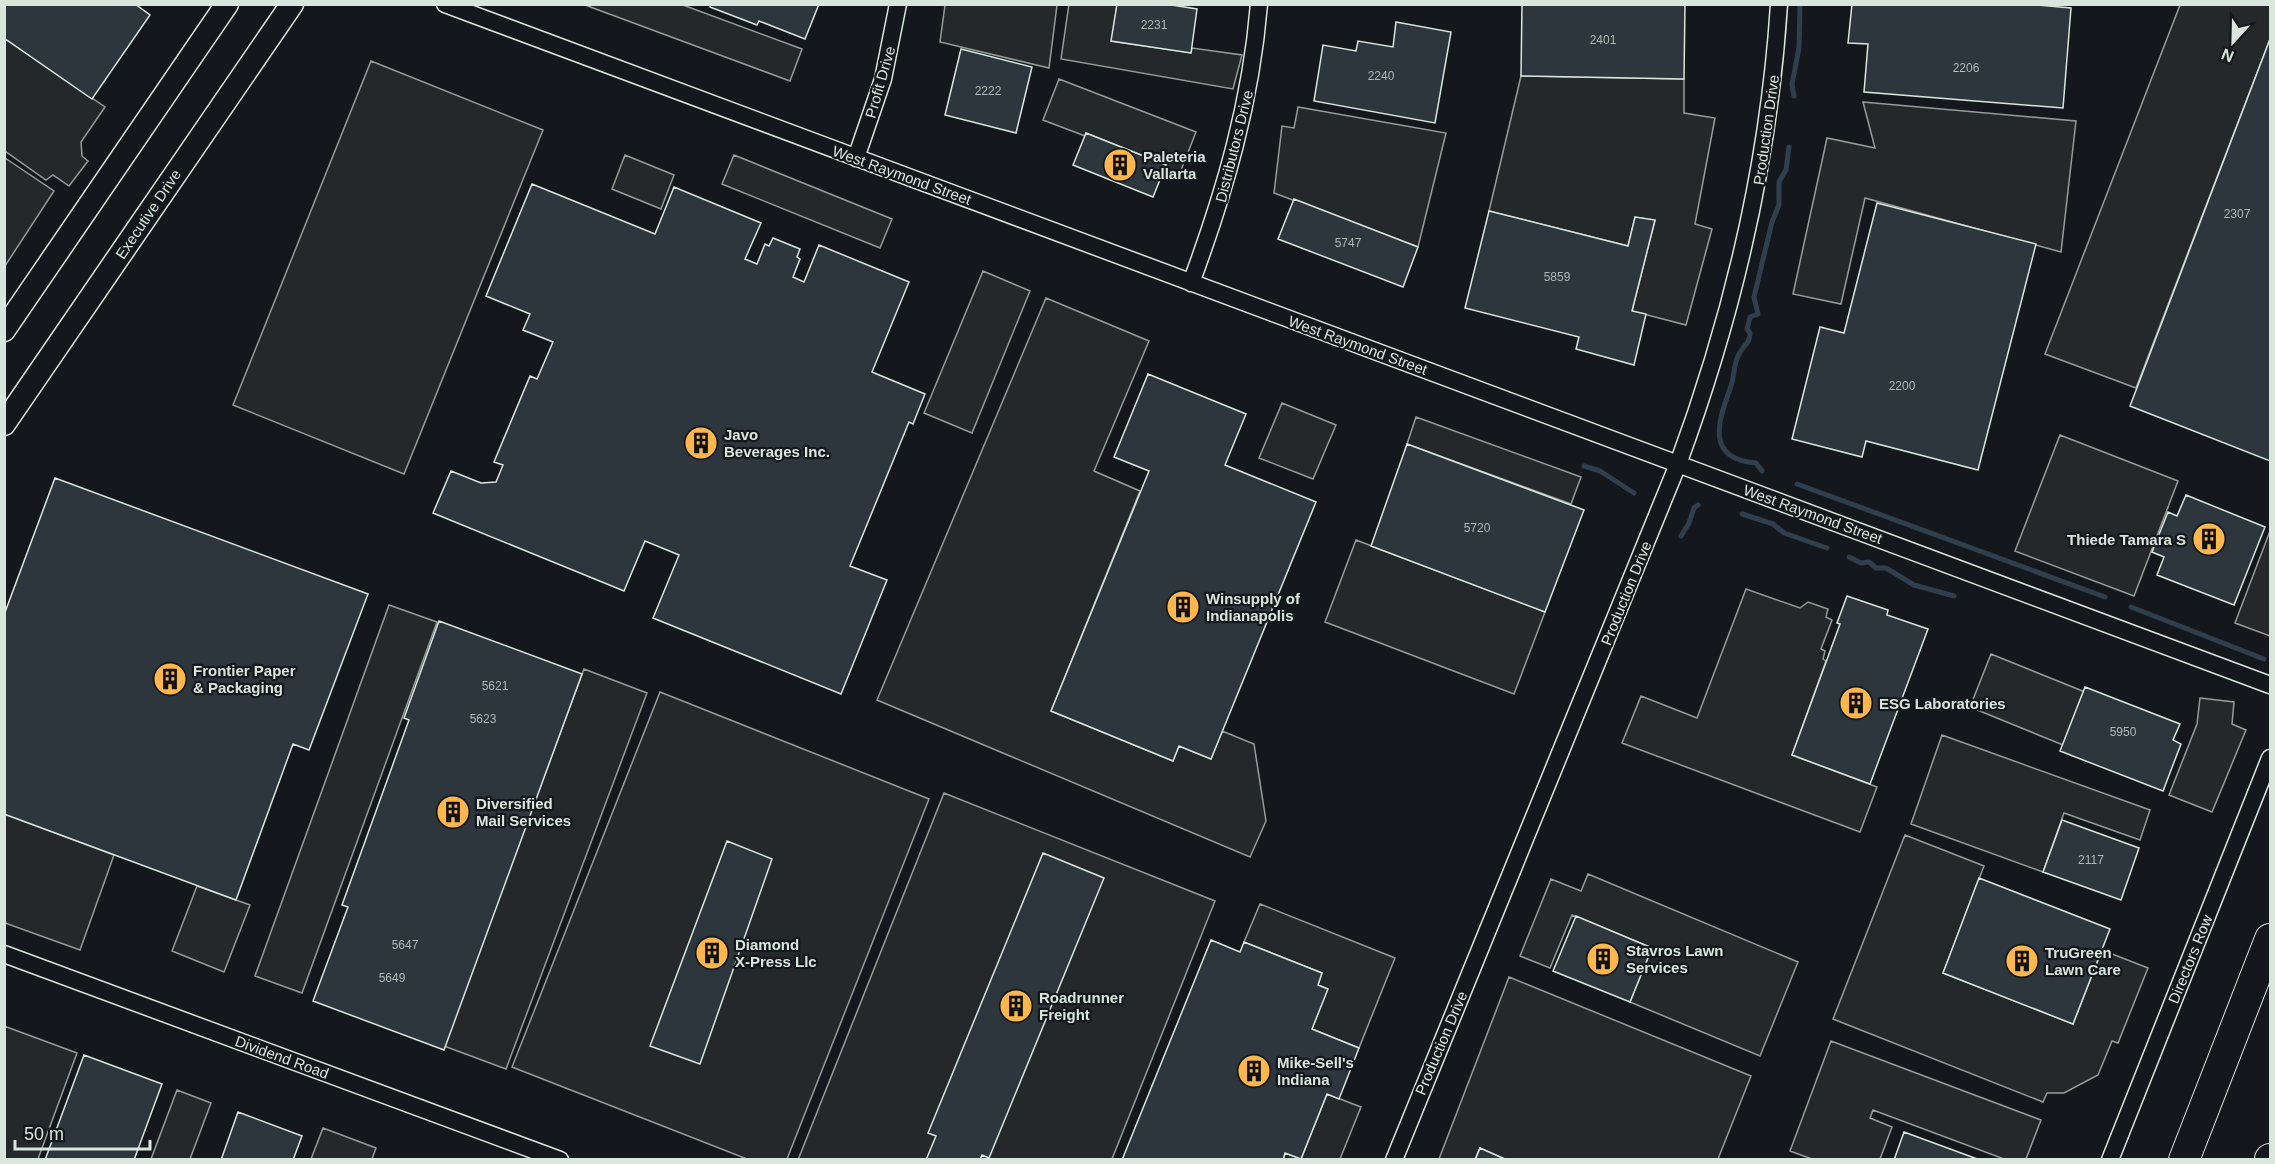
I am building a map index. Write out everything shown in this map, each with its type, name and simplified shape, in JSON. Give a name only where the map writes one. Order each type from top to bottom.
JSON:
[{"type":"highway","points":[[2184,1160],[2271,939]]},
{"type":"street","points":[[4,330],[227,4]]},
{"type":"street","name":"Executive Drive","points":[[4,424],[292,4]]},
{"type":"street","name":"West Raymond Street","points":[[445,4],[2271,685]]},
{"type":"street","name":"Profit Drive","points":[[856,158],[883,79],[898,4]]},
{"type":"street","name":"Distributors Drive","points":[[1191,283],[1219,208],[1235,154],[1253,63],[1259,4]]},
{"type":"street","name":"Production Drive","points":[[1394,1160],[1678,464],[1717,352],[1754,207],[1766,141],[1779,4]]},
{"type":"street","name":"Directors Row","points":[[2110,1160],[2271,758]]},
{"type":"street","name":"Dividend Road","points":[[4,954],[560,1160]]},
{"type":"shaded area","points":[[1069,4],[1117,5],[1112,41],[1191,53],[1192,48],[1242,55],[1233,89],[1061,59]]},
{"type":"shaded area","points":[[585,5],[683,5],[802,49],[790,81]]},
{"type":"shaded area","points":[[945,5],[1057,5],[1049,68],[940,42]]},
{"type":"shaded area","points":[[2180,5],[2270,5],[2270,39],[2136,388],[2045,354]]},
{"type":"shaded area","points":[[4,38],[105,107],[81,142],[82,156],[88,161],[69,186],[53,175],[46,180],[5,151]]},
{"type":"shaded area","points":[[371,61],[543,130],[404,474],[233,405]]},
{"type":"shaded area","points":[[1521,76],[1684,79],[1684,113],[1715,118],[1695,224],[1712,229],[1686,325],[1632,311],[1655,220],[1635,217],[1628,246],[1489,211]]},
{"type":"shaded area","points":[[1059,79],[1196,132],[1178,178],[1163,172],[1166,165],[1086,133],[1085,136],[1043,120]]},
{"type":"shaded area","points":[[1863,102],[2076,121],[2061,252],[1865,198],[1841,304],[1793,294],[1827,138],[1875,148]]},
{"type":"shaded area","points":[[1298,107],[1446,133],[1418,247],[1274,193],[1282,126],[1294,128]]},
{"type":"shaded area","points":[[625,155],[674,175],[661,209],[612,189]]},
{"type":"shaded area","points":[[734,155],[892,219],[880,248],[722,184]]},
{"type":"shaded area","points":[[5,158],[54,191],[5,266]]},
{"type":"shaded area","points":[[983,271],[1030,291],[972,433],[924,413]]},
{"type":"shaded area","points":[[1046,298],[1149,341],[1094,471],[1140,491],[1051,711],[1173,761],[1179,746],[1211,759],[1222,731],[1254,744],[1266,821],[1250,857],[877,700]]},
{"type":"shaded area","points":[[1282,403],[1336,425],[1313,479],[1259,458]]},
{"type":"shaded area","points":[[1416,417],[1581,477],[1571,504],[1407,444]]},
{"type":"shaded area","points":[[2060,435],[2178,481],[2134,596],[2015,551]]},
{"type":"shaded area","points":[[2270,531],[2270,636],[2235,623]]},
{"type":"shaded area","points":[[1356,540],[1545,612],[1514,694],[1325,622]]},
{"type":"shaded area","points":[[1746,589],[1800,608],[1808,602],[1828,609],[1826,617],[1832,620],[1821,649],[1825,651],[1823,659],[1826,661],[1792,755],[1877,787],[1860,832],[1622,743],[1641,696],[1697,718]]},
{"type":"shaded area","points":[[389,605],[437,622],[302,993],[255,976]]},
{"type":"shaded area","points":[[1991,654],[2085,692],[2063,745],[1970,707]]},
{"type":"shaded area","points":[[584,669],[647,693],[506,1069],[444,1046]]},
{"type":"shaded area","points":[[660,692],[929,799],[787,1159],[747,1159],[512,1067]]},
{"type":"shaded area","points":[[2200,698],[2234,702],[2232,724],[2246,730],[2212,812],[2169,795],[2197,724]]},
{"type":"shaded area","points":[[1942,735],[2150,810],[2140,840],[2064,813],[2043,872],[1911,824]]},
{"type":"shaded area","points":[[944,793],[1215,901],[1112,1159],[798,1160]]},
{"type":"shaded area","points":[[4,814],[114,855],[80,950],[5,923]]},
{"type":"shaded area","points":[[1905,835],[1984,866],[1943,973],[2073,1024],[2102,950],[2148,968],[2118,1043],[2112,1041],[2098,1075],[2064,1093],[2047,1093],[2043,1102],[1833,1019]]},
{"type":"shaded area","points":[[1588,874],[1798,962],[1760,1056],[1630,1002],[1652,948],[1572,915],[1550,968],[1520,956],[1551,879],[1581,891]]},
{"type":"shaded area","points":[[197,886],[250,905],[224,972],[172,951]]},
{"type":"shaded area","points":[[1260,904],[1395,958],[1359,1048],[1312,1029],[1327,989],[1318,985],[1322,973],[1244,942]]},
{"type":"shaded area","points":[[1509,977],[1751,1076],[1718,1159],[1507,1160],[1480,1148],[1475,1159],[1439,1159]]},
{"type":"shaded area","points":[[4,1026],[77,1053],[38,1159],[5,1159]]},
{"type":"shaded area","points":[[1831,1041],[2041,1120],[2026,1159],[2004,1159],[1873,1110],[1870,1118],[1892,1127],[1880,1159],[1812,1159],[1790,1151]]},
{"type":"shaded area","points":[[177,1090],[211,1103],[190,1159],[151,1159]]},
{"type":"shaded area","points":[[1327,1094],[1361,1107],[1340,1159],[1283,1160],[1285,1153],[1301,1159]]},
{"type":"shaded area","points":[[323,1128],[376,1148],[372,1159],[311,1159]]},
{"type":"building","points":[[4,4],[135,4],[150,15],[92,99],[4,38]]},
{"type":"building","points":[[711,4],[819,4],[805,39],[759,21],[757,25],[710,7]]},
{"type":"building","points":[[1117,4],[1165,4],[1197,9],[1191,53],[1111,41]]},
{"type":"building","points":[[1522,4],[1685,4],[1684,79],[1521,76]]},
{"type":"building","points":[[1852,4],[2027,4],[2071,8],[2063,108],[1864,92],[1868,44],[1848,43]]},
{"type":"building","points":[[1396,22],[1451,32],[1435,123],[1314,101],[1323,45],[1356,51],[1358,41],[1393,47]]},
{"type":"building","points":[[2270,39],[2270,461],[2130,406]]},
{"type":"building","points":[[961,49],[1032,67],[1016,133],[945,115]]},
{"type":"building","name":"Paleteria Vallarta","points":[[1086,133],[1166,165],[1153,197],[1073,165]]},
{"type":"building","name":"Javo Beverages Inc.","points":[[532,184],[655,234],[674,187],[761,223],[745,259],[757,264],[765,244],[769,246],[773,238],[800,249],[797,257],[800,259],[793,277],[804,282],[819,245],[909,282],[872,372],[925,394],[913,424],[909,422],[850,566],[887,580],[841,694],[653,618],[679,555],[645,541],[624,591],[433,513],[451,471],[481,483],[496,482],[503,465],[494,462],[530,376],[537,379],[553,342],[523,330],[530,314],[486,296]]},
{"type":"building","points":[[1294,199],[1418,247],[1403,287],[1278,239]]},
{"type":"building","points":[[1877,203],[2036,244],[1978,470],[1866,441],[1862,457],[1792,439],[1820,327],[1844,333]]},
{"type":"building","points":[[1489,211],[1628,246],[1635,217],[1655,220],[1632,311],[1646,314],[1634,365],[1576,349],[1579,337],[1465,308]]},
{"type":"building","name":"Winsupply of Indianapolis","points":[[1148,374],[1246,414],[1225,465],[1316,502],[1211,759],[1179,746],[1173,761],[1051,711],[1149,471],[1114,457]]},
{"type":"building","points":[[1407,444],[1584,510],[1545,612],[1371,546]]},
{"type":"building","name":"Frontier Paper & Packaging","points":[[55,478],[368,594],[309,750],[293,744],[236,900],[4,814],[4,615]]},
{"type":"building","name":"Thiede Tamara S","points":[[2186,495],[2265,527],[2234,605],[2157,575],[2164,557],[2152,552],[2168,512],[2177,516]]},
{"type":"building","name":"ESG Laboratories","points":[[1847,596],[1888,610],[1887,615],[1928,629],[1870,784],[1792,755],[1840,624],[1837,623]]},
{"type":"building","name":"Diversified Mail Services","points":[[439,621],[582,674],[444,1050],[313,1001],[348,907],[342,905],[409,720],[404,718]]},
{"type":"building","points":[[2085,687],[2180,724],[2173,740],[2181,744],[2163,791],[2060,751]]},
{"type":"building","points":[[2062,820],[2139,848],[2121,900],[2043,872]]},
{"type":"building","name":"Diamond X-Press Llc","points":[[727,841],[772,859],[700,1064],[650,1046]]},
{"type":"building","name":"Roadrunner Freight","points":[[1043,853],[1104,878],[989,1158],[982,1155],[980,1160],[926,1160],[936,1136],[928,1133]]},
{"type":"building","name":"TruGreen Lawn Care","points":[[1979,878],[2110,929],[2073,1024],[1943,973]]},
{"type":"building","name":"Stavros Lawn Services","points":[[1576,916],[1652,948],[1630,1002],[1553,971]]},
{"type":"building","name":"Mike-Sell's Indiana","points":[[1211,940],[1240,952],[1244,942],[1322,973],[1318,985],[1328,989],[1312,1029],[1359,1048],[1339,1099],[1327,1094],[1301,1159],[1285,1153],[1283,1160],[1122,1160]]},
{"type":"building","points":[[84,1055],[162,1084],[134,1160],[45,1160]]},
{"type":"building","points":[[238,1112],[302,1136],[293,1160],[221,1160]]},
{"type":"building","points":[[1904,1132],[1980,1160],[1894,1160]]},
{"type":"building","points":[[1480,1148],[1507,1160],[1475,1160]]},
{"type":"waterway","points":[[1794,96],[1792,84],[1799,48],[1800,4]]},
{"type":"waterway","points":[[1762,471],[1756,463],[1739,460],[1728,453],[1721,444],[1720,421],[1737,359],[1750,337],[1747,329],[1750,317],[1758,314],[1754,297],[1772,222],[1779,205],[1779,182],[1786,170],[1789,147]]},
{"type":"waterway","points":[[1584,466],[1600,471],[1634,493]]},
{"type":"waterway","points":[[1797,484],[2105,597]]},
{"type":"waterway","points":[[1681,536],[1694,508],[1698,505]]},
{"type":"waterway","points":[[1742,514],[1773,524],[1784,533],[1827,548]]},
{"type":"waterway","points":[[1849,557],[1861,563],[1869,562],[1876,568],[1886,568],[1914,585],[1954,596]]},
{"type":"waterway","points":[[2131,607],[2264,659]]},
{"type":"place","name":"Paleteria Vallarta","points":[[1120,165]]},
{"type":"place","name":"Javo Beverages Inc.","points":[[701,443]]},
{"type":"place","name":"Thiede Tamara S","points":[[2209,539]]},
{"type":"place","name":"Winsupply of Indianapolis","points":[[1183,607]]},
{"type":"place","name":"Frontier Paper & Packaging","points":[[170,679]]},
{"type":"place","name":"ESG Laboratories","points":[[1856,703]]},
{"type":"place","name":"Diversified Mail Services","points":[[453,812]]},
{"type":"place","name":"Diamond X-Press Llc","points":[[712,953]]},
{"type":"place","name":"Stavros Lawn Services","points":[[1603,959]]},
{"type":"place","name":"TruGreen Lawn Care","points":[[2022,961]]},
{"type":"place","name":"Roadrunner Freight","points":[[1016,1006]]},
{"type":"place","name":"Mike-Sell's Indiana","points":[[1254,1071]]}]
